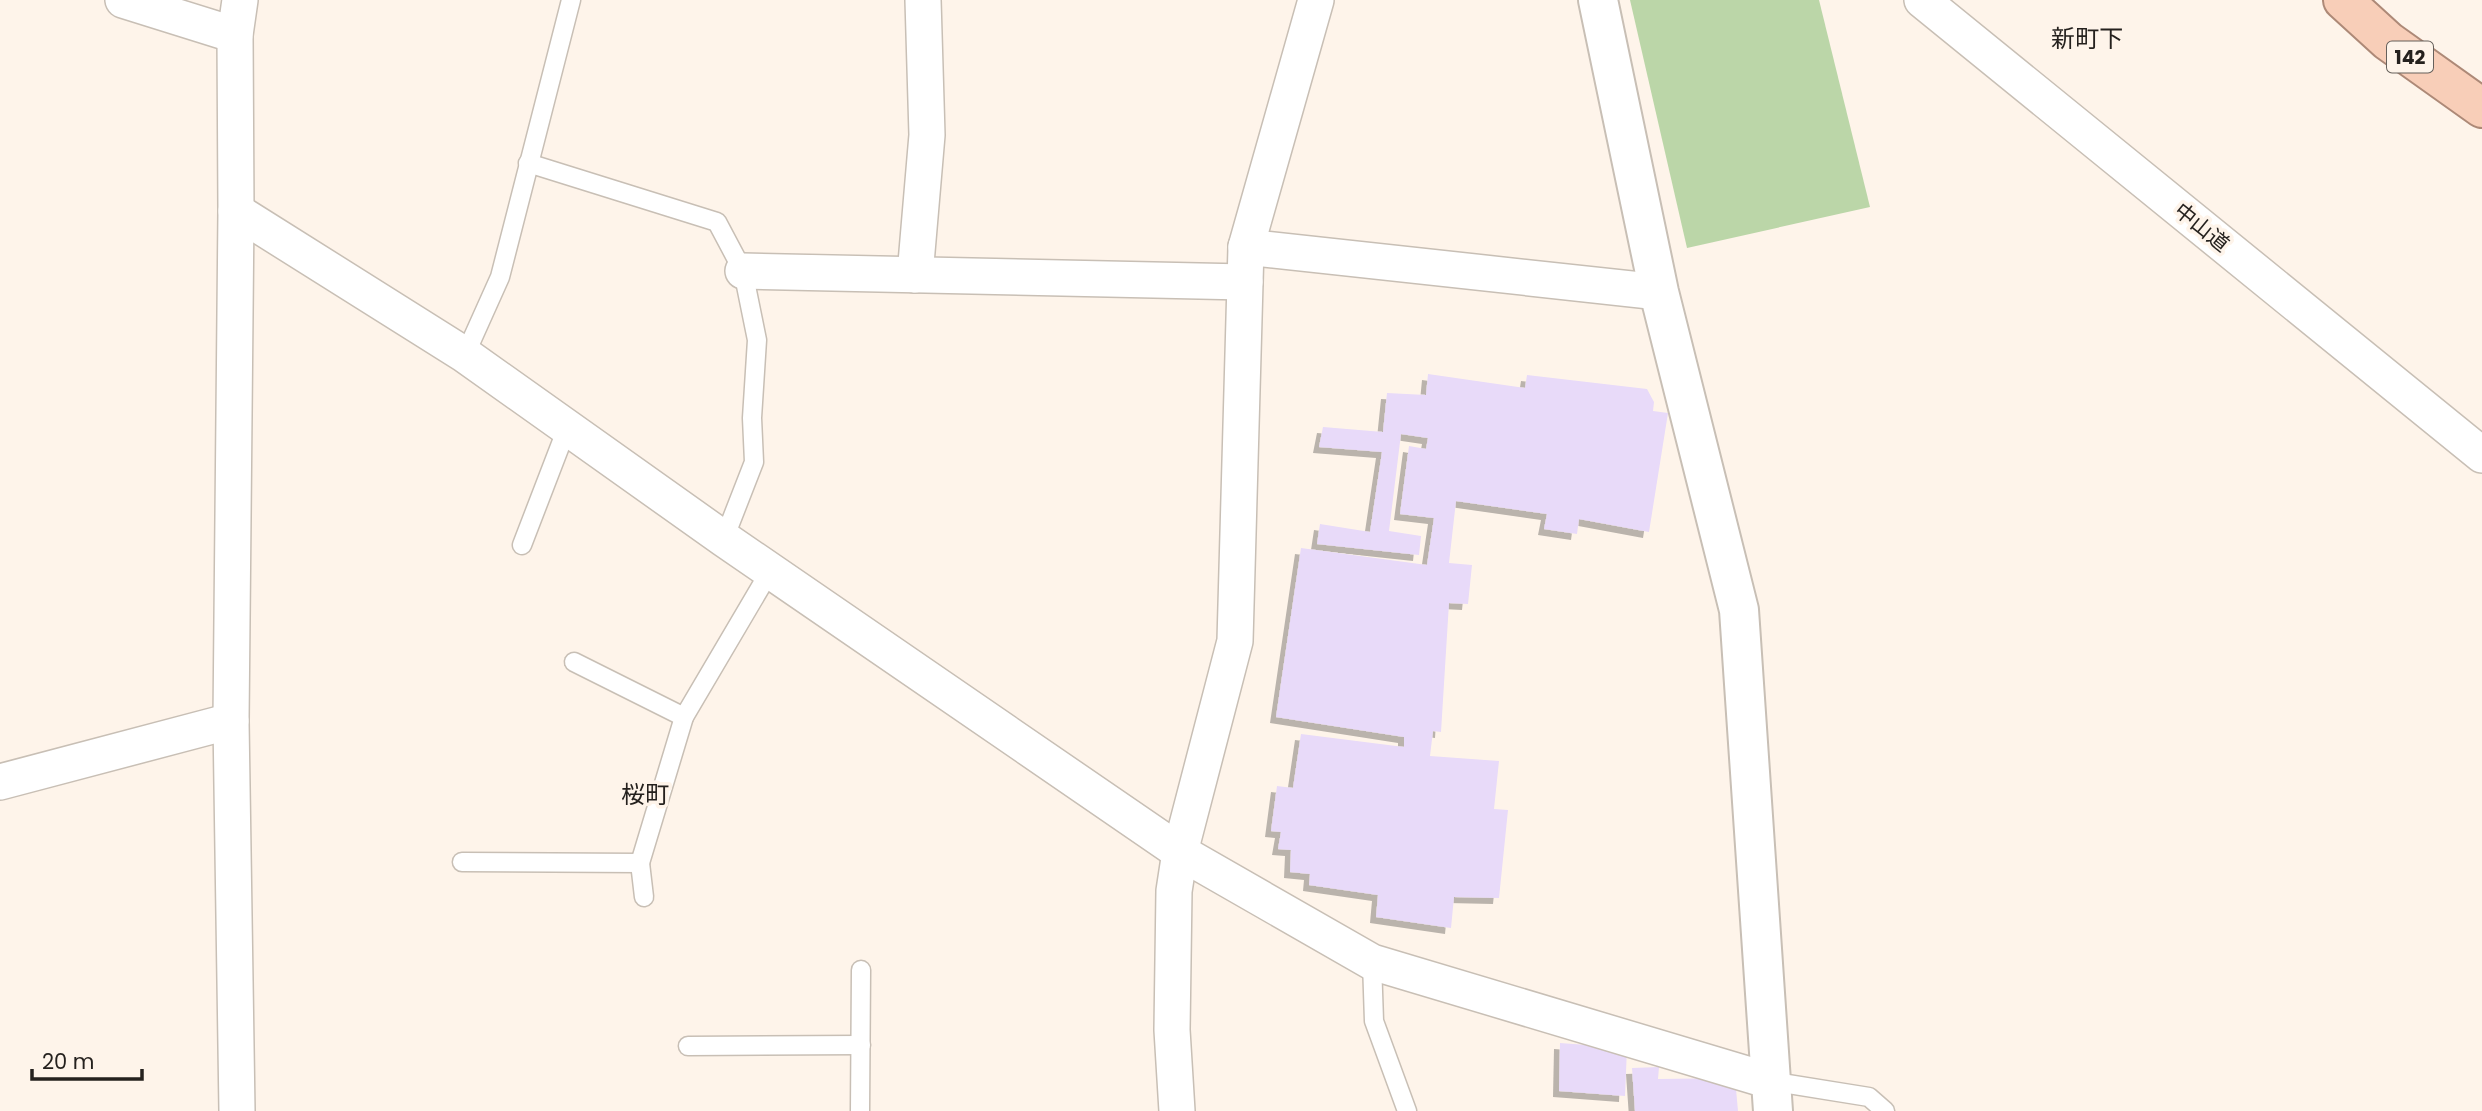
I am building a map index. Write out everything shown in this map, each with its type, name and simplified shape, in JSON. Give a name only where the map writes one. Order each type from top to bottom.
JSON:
[{"type":"highway","name":"142","points":[[2343,0],[2388,41],[2482,108]]},
{"type":"street","points":[[124,0],[234,35]]},
{"type":"street","points":[[237,1111],[231,721],[236,211],[234,35],[240,0]]},
{"type":"street","points":[[915,275],[927,135],[923,0]]},
{"type":"street","points":[[1177,1111],[1172,1030],[1174,891],[1180,852],[1235,641],[1246,247],[1316,0]]},
{"type":"street","points":[[236,211],[465,355],[770,571],[1180,852],[1372,962],[1772,1096],[1739,610],[1658,292],[1598,0]]},
{"type":"street","name":"中山道","points":[[1922,0],[2482,455]]},
{"type":"street","points":[[1246,247],[1658,292]]},
{"type":"street","points":[[743,271],[1244,282]]},
{"type":"street","points":[[0,782],[231,721]]},
{"type":"lane","points":[[465,355],[500,277],[570,0]]},
{"type":"lane","points":[[528,163],[717,222],[743,271],[757,340],[752,418],[754,462],[724,539]]},
{"type":"lane","points":[[522,545],[567,428]]},
{"type":"lane","points":[[644,897],[640,863],[684,717],[770,571]]},
{"type":"lane","points":[[574,662],[684,717]]},
{"type":"lane","points":[[463,862],[640,863]]},
{"type":"lane","points":[[1372,962],[1374,1021],[1407,1111]]},
{"type":"lane","points":[[860,1111],[861,970]]},
{"type":"lane","points":[[688,1046],[860,1045]]},
{"type":"lane","points":[[1772,1096],[1869,1097],[1885,1111]]},
{"type":"green space","points":[[1630,0],[1819,0],[1870,207],[1687,248]]},
{"type":"building","points":[[1428,374],[1525,388],[1527,375],[1647,389],[1654,402],[1653,411],[1668,413],[1649,532],[1579,519],[1577,534],[1544,529],[1547,514],[1456,501],[1449,563],[1472,565],[1468,604],[1449,603],[1441,732],[1433,731],[1430,756],[1499,761],[1494,809],[1508,810],[1499,898],[1454,897],[1451,928],[1376,917],[1378,895],[1309,885],[1310,874],[1290,872],[1291,850],[1278,849],[1281,832],[1271,831],[1277,786],[1293,788],[1301,734],[1404,747],[1404,737],[1276,717],[1301,548],[1427,565],[1434,518],[1400,514],[1409,446],[1426,449],[1428,438],[1401,434],[1389,531],[1421,536],[1419,555],[1317,544],[1320,524],[1370,532],[1382,452],[1319,447],[1323,427],[1383,432],[1387,393],[1426,395]]},
{"type":"building","points":[[1560,1043],[1627,1048],[1625,1096],[1559,1091]]},
{"type":"building","points":[[1659,1067],[1658,1079],[1735,1078],[1738,1111],[1635,1111],[1632,1068]]},
{"type":"district","name":"新町下","points":[[2087,38]]},
{"type":"district","name":"桜町","points":[[645,794]]}]
